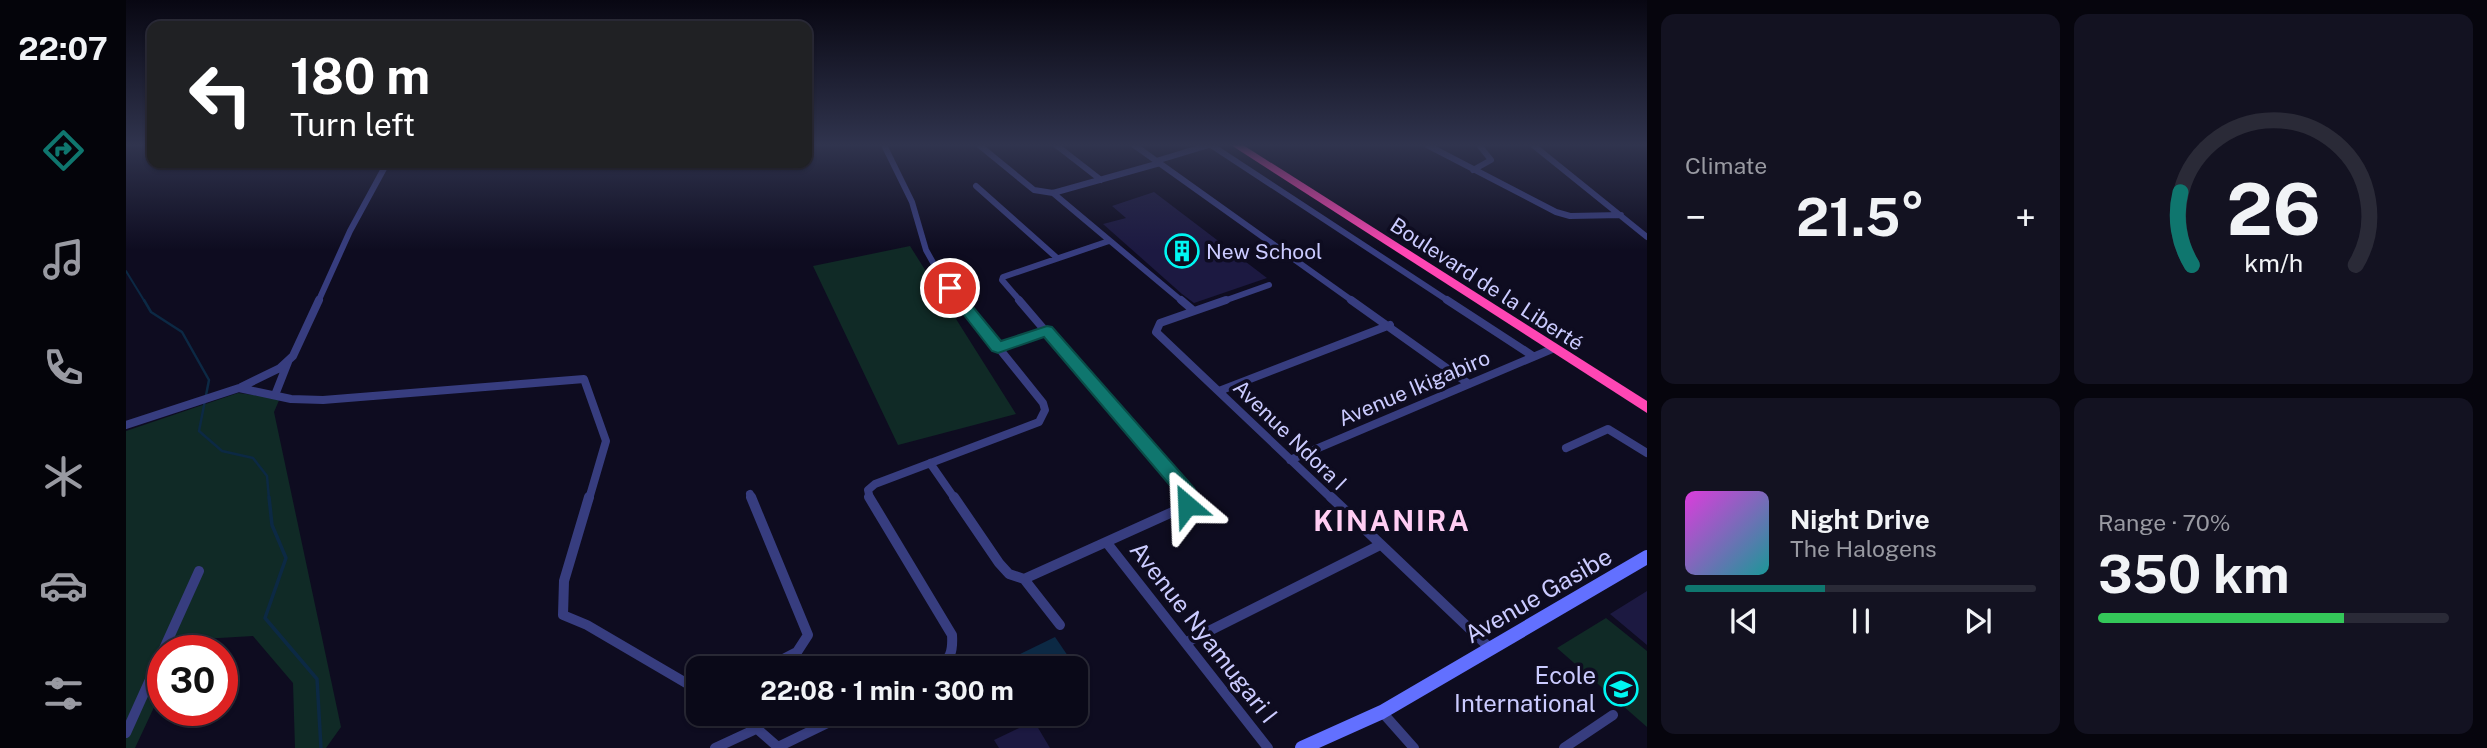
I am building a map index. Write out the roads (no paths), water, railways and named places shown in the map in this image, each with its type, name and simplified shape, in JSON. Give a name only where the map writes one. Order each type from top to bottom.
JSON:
[{"type":"highway","name":"Boulevard de la Liberté","points":[[1290,180],[1647,408]]},
{"type":"street","points":[[275,395],[350,231],[378,180]]},
{"type":"street","points":[[901,180],[912,202],[926,250],[940,275],[1043,403],[1044,416],[1039,422],[875,484],[868,490],[869,498],[952,635],[953,651],[950,656]]},
{"type":"street","points":[[1022,180],[1034,190],[1053,193],[1101,180]]},
{"type":"street","points":[[1183,180],[1469,384]]},
{"type":"street","points":[[1264,180],[1534,356]]},
{"type":"street","points":[[1493,180],[1563,215],[1621,215]]},
{"type":"street","points":[[1577,180],[1647,237]]},
{"type":"street","points":[[976,186],[1057,258]]},
{"type":"street","points":[[1053,193],[1194,311],[1269,285]]},
{"type":"street","points":[[1024,579],[1177,510],[1187,505],[1189,498],[1002,280],[1003,276],[1109,242]]},
{"type":"street","name":"Avenue Ndora I","points":[[1194,311],[1160,323],[1156,332],[1491,649]]},
{"type":"street","points":[[1219,391],[1390,325]]},
{"type":"street","points":[[998,348],[1047,331]]},
{"type":"street","name":"Avenue Ikigabiro","points":[[1290,460],[1552,349]]},
{"type":"street","points":[[126,425],[239,388],[288,362]]},
{"type":"street","points":[[239,388],[291,399],[323,400],[584,379],[606,441],[564,581],[563,615],[587,625],[686,683]]},
{"type":"street","points":[[1566,448],[1608,429],[1647,453]]},
{"type":"street","points":[[926,465],[1009,575],[1024,579],[1060,625]]},
{"type":"street","points":[[750,494],[808,635],[807,641],[788,656]]},
{"type":"street","name":"Avenue Nyamugari I","points":[[1107,543],[1268,748]]},
{"type":"street","points":[[1187,642],[1380,545]]},
{"type":"street","name":"Avenue Gasibe","points":[[1302,748],[1382,712],[1647,557]]},
{"type":"street","points":[[126,733],[199,571]]},
{"type":"street","points":[[1382,712],[1414,748]]},
{"type":"street","points":[[1564,748],[1613,715]]},
{"type":"street","points":[[753,726],[779,747],[822,726]]},
{"type":"street","points":[[715,748],[756,729]]},
{"type":"water","points":[[1055,637],[1068,656],[1016,656]]},
{"type":"waterway","points":[[126,271],[145,302]]},
{"type":"waterway","points":[[144,300],[151,312],[182,332],[209,380],[199,431],[222,451],[253,458],[267,476],[269,499]]},
{"type":"waterway","points":[[269,497],[272,525],[286,558],[265,618],[317,679],[321,748]]},
{"type":"place","name":"New School","points":[[1182,251]]},
{"type":"place","name":"Ecole International","points":[[1621,689]]},
{"type":"district","name":"KINANIRA","points":[[1392,520]]}]
